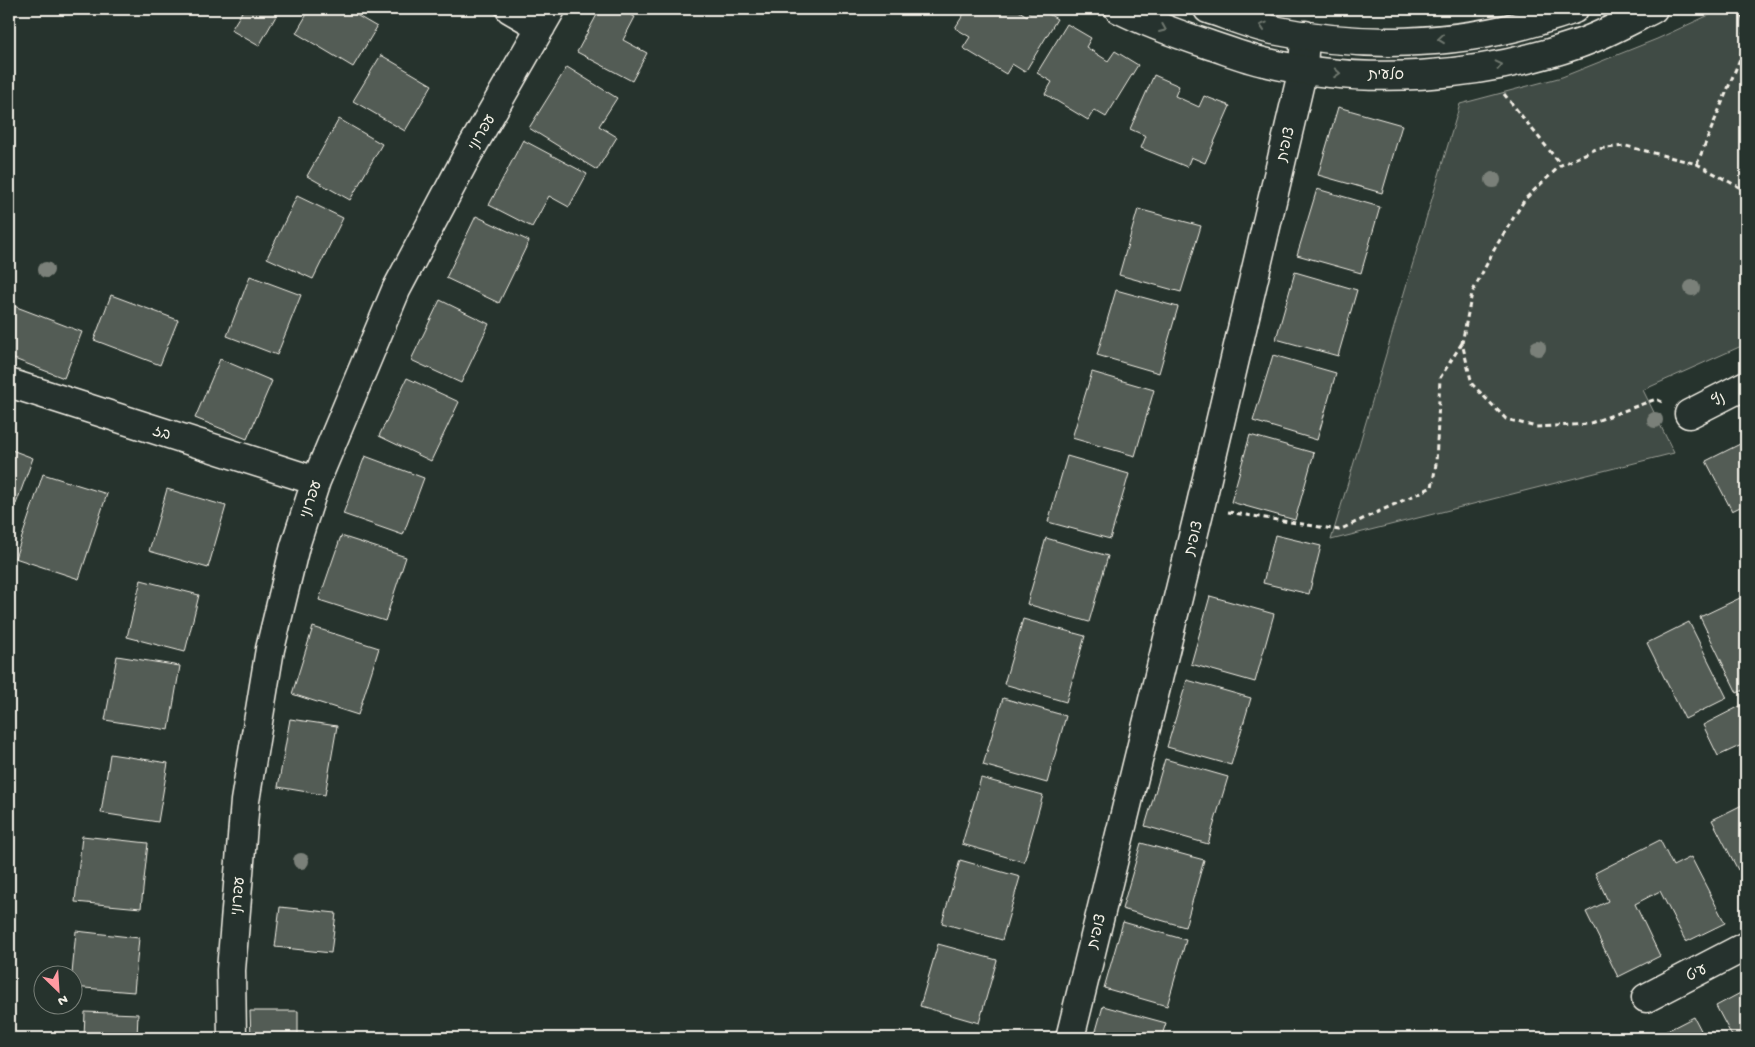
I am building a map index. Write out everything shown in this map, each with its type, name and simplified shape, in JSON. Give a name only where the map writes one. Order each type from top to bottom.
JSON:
[{"type":"street","points":[[510,9],[546,18]]},
{"type":"street","name":"סלעית","points":[[1119,9],[1171,32],[1264,62],[1303,69],[1371,75],[1426,74],[1484,68],[1531,58],[1579,43],[1653,9]]},
{"type":"street","points":[[1208,9],[1272,29],[1321,38],[1372,41],[1424,40],[1487,33],[1522,25],[1574,9]]},
{"type":"street","name":"עפרוני","points":[[232,1038],[232,970],[245,801],[270,649],[295,546],[316,481],[396,290],[468,154],[546,18]]},
{"type":"street","name":"צופית","points":[[1070,1038],[1200,508],[1303,69],[1305,35]]},
{"type":"street","name":"בז","points":[[9,383],[316,481]]},
{"type":"street","name":"נץ","points":[[1689,414],[1746,385]]},
{"type":"street","name":"עיט","points":[[1646,998],[1746,946]]},
{"type":"path","points":[[1697,164],[1744,49],[1745,23],[1739,9]]},
{"type":"path","points":[[1484,68],[1561,165]]},
{"type":"path","points":[[1200,508],[1339,530],[1432,486],[1436,464],[1440,378],[1462,343],[1472,293],[1495,248],[1525,199],[1561,165],[1596,149],[1626,146],[1697,164],[1746,191]]},
{"type":"path","points":[[1462,343],[1472,384],[1506,419],[1536,427],[1588,424],[1656,399],[1689,414]]},
{"type":"shaded area","points":[[1746,9],[1746,344],[1643,390],[1674,453],[1331,540],[1460,104],[1562,77],[1657,39],[1720,10]]},
{"type":"building","points":[[236,9],[280,9],[259,46],[231,30],[242,12]]},
{"type":"building","points":[[310,9],[346,9],[377,27],[353,67],[296,33]]},
{"type":"building","points":[[600,9],[619,9],[635,17],[623,40],[647,53],[632,81],[577,52]]},
{"type":"building","points":[[967,9],[1016,9],[1027,16],[1031,9],[1040,9],[1057,19],[1025,72],[1012,64],[1006,74],[963,48],[970,37],[955,28]]},
{"type":"building","points":[[1067,24],[1091,38],[1086,47],[1108,61],[1115,51],[1138,65],[1106,117],[1094,110],[1088,120],[1045,94],[1052,82],[1037,73]]},
{"type":"building","points":[[381,55],[432,85],[405,131],[353,101]]},
{"type":"building","points":[[567,67],[617,98],[599,126],[617,137],[597,170],[529,128]]},
{"type":"building","points":[[1154,75],[1179,86],[1175,96],[1199,107],[1204,96],[1230,106],[1205,163],[1191,157],[1187,167],[1141,148],[1146,136],[1130,129]]},
{"type":"building","points":[[1338,107],[1402,125],[1382,193],[1318,175]]},
{"type":"building","points":[[339,119],[382,144],[350,200],[307,176]]},
{"type":"building","points":[[523,140],[587,174],[569,207],[549,196],[532,227],[489,205]]},
{"type":"building","points":[[1317,189],[1380,207],[1361,273],[1297,255]]},
{"type":"building","points":[[297,196],[343,218],[313,279],[267,258]]},
{"type":"building","points":[[1138,209],[1201,226],[1181,292],[1119,275]]},
{"type":"building","points":[[476,216],[529,241],[499,303],[446,278]]},
{"type":"building","points":[[1295,272],[1357,290],[1338,356],[1276,339]]},
{"type":"building","points":[[250,276],[301,295],[277,355],[227,336]]},
{"type":"building","points":[[1116,290],[1178,307],[1159,373],[1097,355]]},
{"type":"building","points":[[111,295],[178,320],[160,365],[94,340]]},
{"type":"building","points":[[440,300],[489,324],[461,383],[411,360]]},
{"type":"building","points":[[14,306],[82,332],[64,378],[9,357],[9,320]]},
{"type":"building","points":[[1273,355],[1336,373],[1317,440],[1253,421]]},
{"type":"building","points":[[220,359],[272,381],[247,439],[195,418]]},
{"type":"building","points":[[1092,372],[1154,390],[1135,456],[1072,438]]},
{"type":"building","points":[[407,378],[459,402],[431,461],[379,436]]},
{"type":"building","points":[[1250,435],[1314,453],[1295,520],[1231,502]]},
{"type":"building","points":[[1746,441],[1746,504],[1732,511],[1706,461]]},
{"type":"building","points":[[9,449],[33,458],[16,504],[9,502]]},
{"type":"building","points":[[365,456],[424,478],[403,535],[343,514]]},
{"type":"building","points":[[1067,456],[1129,474],[1110,539],[1048,522]]},
{"type":"building","points":[[43,474],[107,494],[79,579],[15,558]]},
{"type":"building","points":[[167,489],[226,506],[208,568],[149,551]]},
{"type":"building","points":[[1275,535],[1321,546],[1309,594],[1263,583]]},
{"type":"building","points":[[341,536],[406,557],[385,621],[319,600]]},
{"type":"building","points":[[1046,538],[1108,556],[1089,622],[1027,604]]},
{"type":"building","points":[[141,580],[199,595],[185,652],[127,637]]},
{"type":"building","points":[[1210,596],[1274,614],[1255,682],[1191,664]]},
{"type":"building","points":[[1742,597],[1746,605],[1746,689],[1737,693],[1700,617]]},
{"type":"building","points":[[1023,619],[1085,636],[1066,702],[1004,684]]},
{"type":"building","points":[[1689,622],[1727,698],[1685,719],[1647,643]]},
{"type":"building","points":[[313,627],[379,648],[358,715],[292,694]]},
{"type":"building","points":[[117,656],[180,666],[169,730],[105,720]]},
{"type":"building","points":[[1187,680],[1251,698],[1231,765],[1167,747]]},
{"type":"building","points":[[1003,698],[1066,716],[1047,783],[983,765]]},
{"type":"building","points":[[1746,703],[1746,743],[1718,756],[1703,725]]},
{"type":"building","points":[[290,719],[337,726],[325,795],[278,787]]},
{"type":"building","points":[[110,754],[168,763],[158,822],[101,813]]},
{"type":"building","points":[[1165,759],[1228,777],[1208,844],[1145,826]]},
{"type":"building","points":[[981,778],[1043,795],[1024,862],[962,844]]},
{"type":"building","points":[[1746,803],[1746,866],[1738,870],[1712,820]]},
{"type":"building","points":[[82,836],[148,843],[141,908],[75,902]]},
{"type":"building","points":[[1660,840],[1673,866],[1691,857],[1725,923],[1686,942],[1660,891],[1635,904],[1660,956],[1618,977],[1586,912],[1608,901],[1595,873]]},
{"type":"building","points":[[1141,843],[1204,860],[1185,927],[1122,909]]},
{"type":"building","points":[[960,860],[1020,877],[1002,940],[942,923]]},
{"type":"building","points":[[280,907],[336,913],[331,953],[275,947]]},
{"type":"building","points":[[1123,922],[1186,940],[1167,1006],[1104,988]]},
{"type":"building","points":[[76,931],[139,938],[134,992],[82,988],[82,964],[73,964]]},
{"type":"building","points":[[938,944],[997,960],[979,1023],[920,1006]]},
{"type":"building","points":[[1746,990],[1746,1038],[1733,1038],[1716,1006]]},
{"type":"building","points":[[1103,1006],[1166,1023],[1161,1038],[1094,1038]]},
{"type":"building","points":[[250,1011],[298,1011],[298,1038],[251,1038]]},
{"type":"building","points":[[85,1012],[138,1014],[137,1038],[84,1038]]},
{"type":"building","points":[[1694,1017],[1705,1038],[1653,1038]]}]
